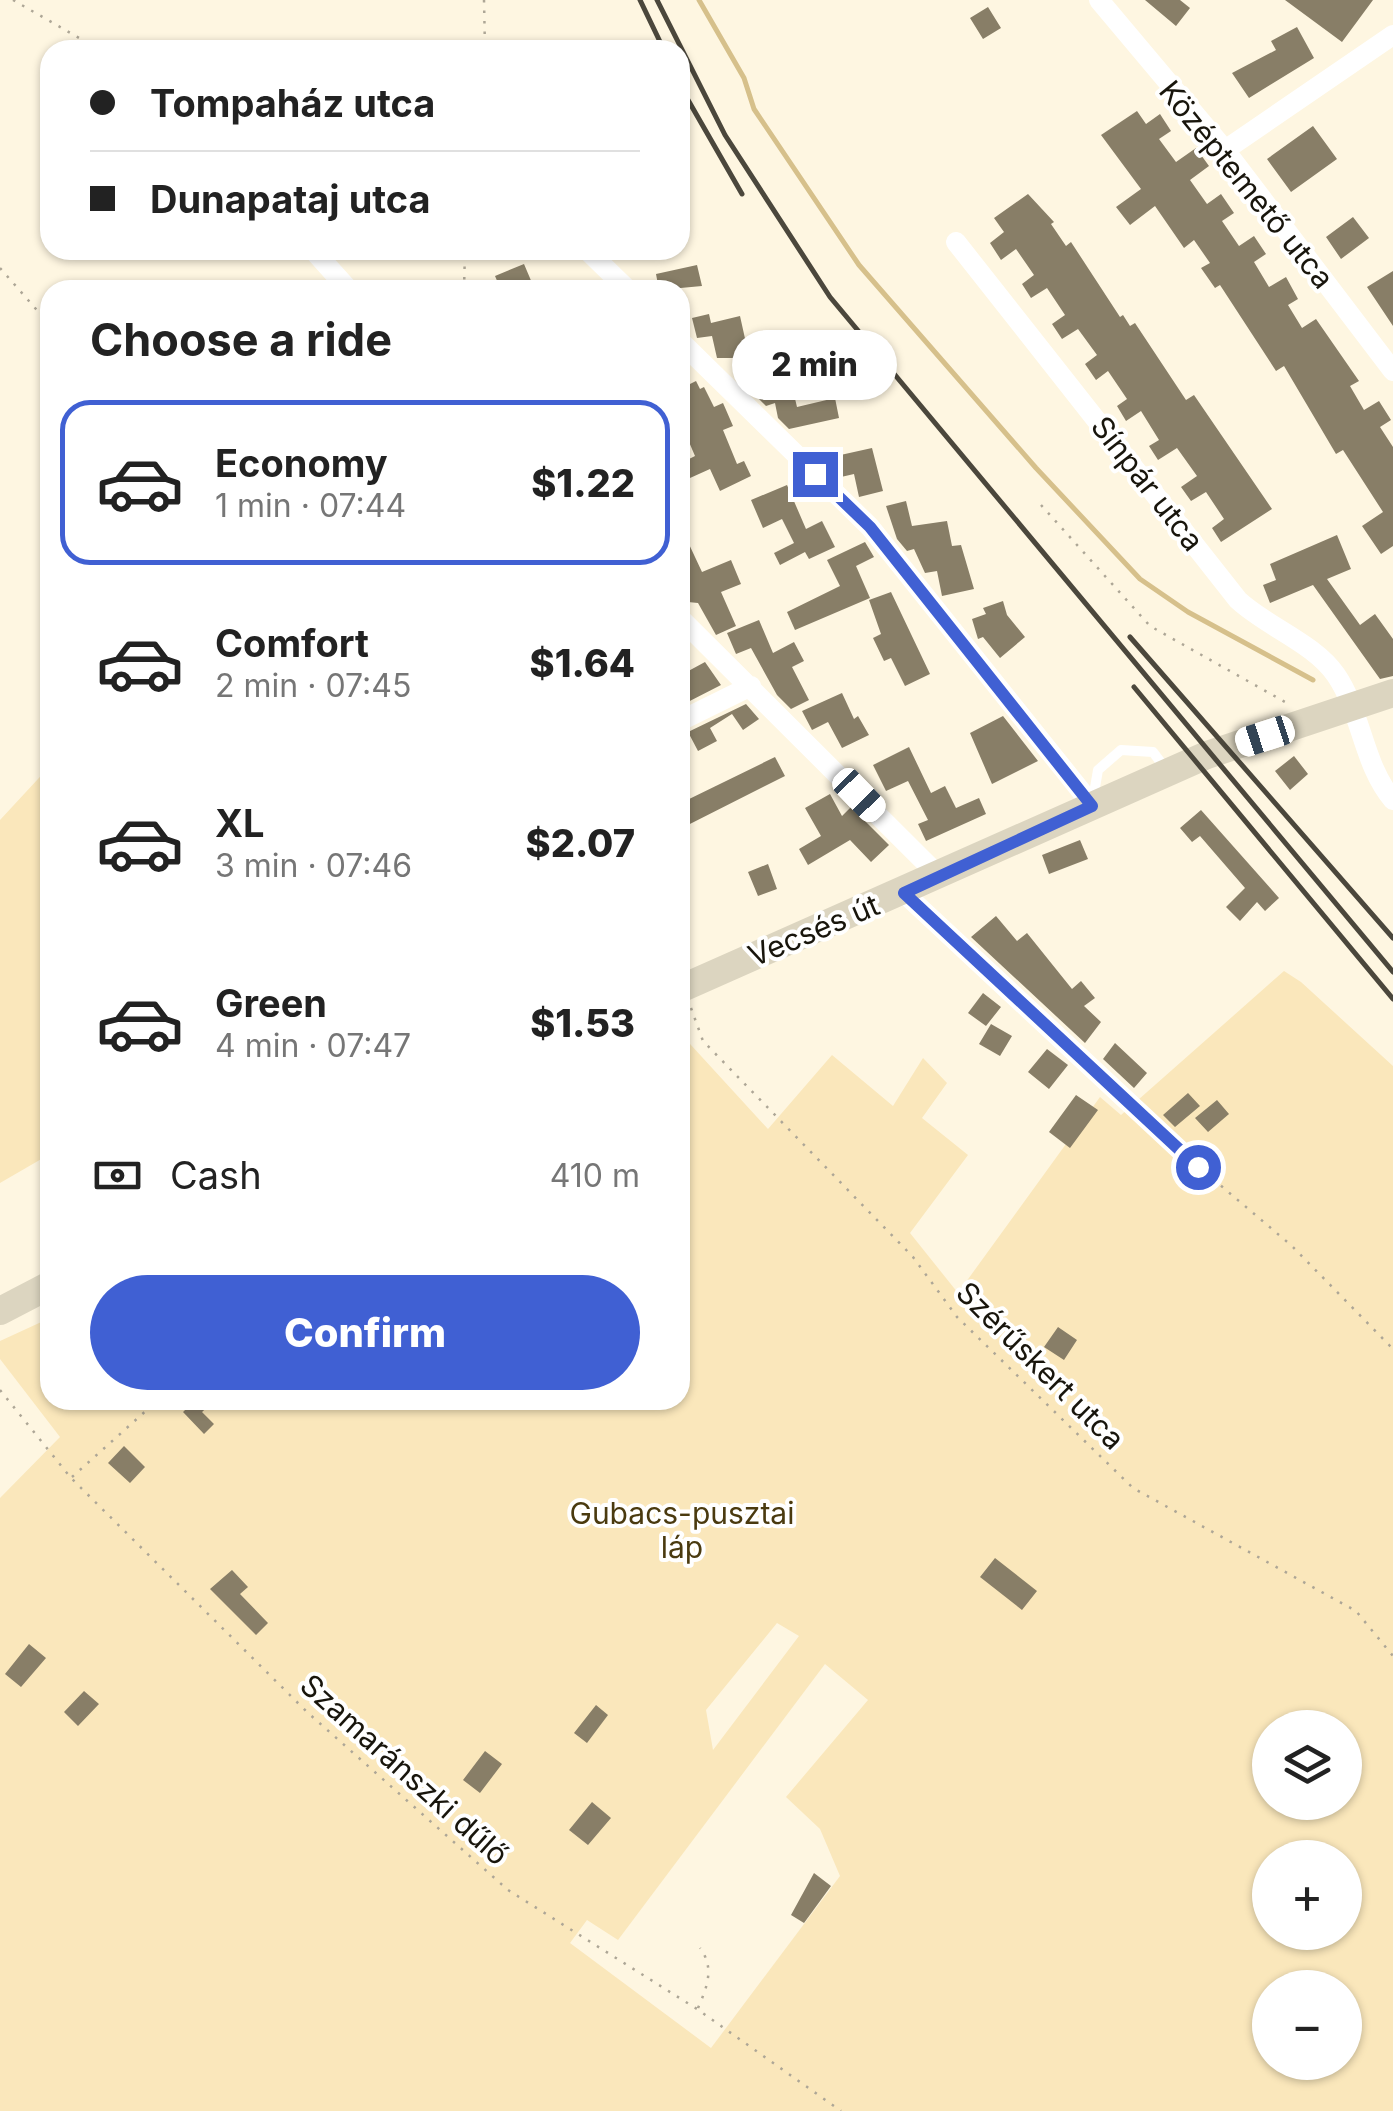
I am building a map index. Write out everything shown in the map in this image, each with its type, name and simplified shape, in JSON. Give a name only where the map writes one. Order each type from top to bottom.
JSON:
[{"type":"street","name":"Középtemető utca","points":[[1105,3],[1225,150],[1393,371]]},
{"type":"street","points":[[1225,150],[1393,35]]},
{"type":"street","name":"Sínpár utca","points":[[956,242],[1238,600],[1264,624],[1308,648],[1334,672],[1354,707],[1380,784],[1393,800]]},
{"type":"street","points":[[322,260],[340,280]]},
{"type":"street","points":[[597,260],[618,280]]},
{"type":"street","points":[[690,351],[870,527],[1092,806]]},
{"type":"street","points":[[690,628],[940,877]]},
{"type":"street","points":[[690,716],[751,686]]},
{"type":"street","name":"Vecsés út","points":[[690,997],[904,893],[1168,773],[1393,693]]},
{"type":"street","points":[[904,893],[1198,1167]]},
{"type":"street","points":[[0,1310],[40,1290]]},
{"type":"lane","points":[[1092,806],[1098,770],[1122,750],[1152,752],[1168,773]]},
{"type":"path","points":[[13,0],[83,40]]},
{"type":"path","points":[[484,0],[485,40]]},
{"type":"path","points":[[0,268],[40,313]]},
{"type":"path","points":[[1041,505],[1150,626],[1284,700],[1296,725]]},
{"type":"path","name":"Szérűskert utca","points":[[690,1014],[703,1041],[913,1257],[957,1317],[1132,1488],[1356,1611],[1393,1656]]},
{"type":"path","points":[[1198,1167],[1292,1246],[1393,1350]]},
{"type":"path","name":"Szamaránszki dűlő","points":[[0,1390],[71,1478],[306,1712],[508,1890],[697,2009],[840,2111]]},
{"type":"path","points":[[71,1478],[147,1410]]},
{"type":"path","points":[[697,2009],[710,1981],[707,1957],[700,1948]]},
{"type":"green space","points":[[40,777],[40,1160],[0,1183],[0,820]]},
{"type":"green space","name":"Gubacs-pusztai láp","points":[[1284,971],[1393,1066],[1393,2111],[0,2111],[0,1498],[60,1437],[0,1359],[0,1341],[40,1323],[40,1410],[690,1410],[690,1044],[768,1129],[832,1055],[893,1106],[923,1058],[947,1083],[922,1118],[968,1155],[910,1233],[958,1293],[1100,1097],[1121,1115]],"holes":[[[777,1623],[799,1636],[713,1750],[706,1710]],[[825,1664],[868,1700],[786,1797],[820,1829],[840,1876],[711,2048],[570,1943],[587,1920],[618,1940]]]},
{"type":"building","points":[[1145,0],[1180,0],[1190,8],[1176,26]]},
{"type":"building","points":[[1285,0],[1373,0],[1342,42]]},
{"type":"building","points":[[988,7],[1001,28],[983,39],[970,18]]},
{"type":"building","points":[[1297,27],[1314,58],[1249,98],[1232,73],[1276,50],[1271,41]]},
{"type":"building","points":[[1137,111],[1146,124],[1160,114],[1171,131],[1159,139],[1176,162],[1196,148],[1209,166],[1190,180],[1207,204],[1221,194],[1234,213],[1222,221],[1239,246],[1254,236],[1266,254],[1254,262],[1269,287],[1286,277],[1298,299],[1288,305],[1302,328],[1316,319],[1359,381],[1350,386],[1364,410],[1379,401],[1391,420],[1380,427],[1393,447],[1393,546],[1381,554],[1362,526],[1383,512],[1343,450],[1336,454],[1284,366],[1276,371],[1220,285],[1215,288],[1201,268],[1210,263],[1194,240],[1184,248],[1155,206],[1130,225],[1116,207],[1141,189],[1101,135]]},
{"type":"building","points":[[1313,126],[1337,159],[1291,192],[1267,159]]},
{"type":"building","points":[[1028,194],[1054,222],[1051,224],[1066,246],[1071,242],[1120,317],[1123,315],[1130,326],[1135,323],[1186,400],[1194,395],[1272,509],[1221,542],[1212,528],[1224,519],[1206,492],[1191,501],[1181,487],[1197,476],[1177,448],[1158,460],[1149,446],[1159,440],[1141,411],[1126,421],[1117,406],[1127,399],[1108,371],[1096,380],[1085,364],[1097,355],[1078,329],[1062,339],[1052,324],[1065,315],[1047,288],[1031,298],[1022,284],[1034,275],[1016,249],[1001,260],[990,243],[1004,232],[994,218]]},
{"type":"building","points":[[1353,217],[1369,238],[1341,259],[1326,237]]},
{"type":"building","points":[[524,264],[531,280],[497,280],[495,276]]},
{"type":"building","points":[[697,265],[702,286],[690,287],[690,280],[657,280],[656,274]]},
{"type":"building","points":[[1393,271],[1393,326],[1367,287]]},
{"type":"building","points":[[709,314],[711,323],[740,316],[750,361],[764,358],[770,387],[791,382],[797,407],[835,398],[839,418],[789,429],[778,418],[775,403],[766,406],[757,397],[753,382],[743,384],[737,378],[733,358],[717,358],[712,336],[697,338],[692,318]]},
{"type":"building","points":[[696,381],[700,389],[704,387],[714,407],[723,403],[733,426],[723,430],[737,464],[744,461],[751,476],[720,491],[710,469],[690,478],[690,458],[695,456],[690,444],[690,384]]},
{"type":"building","points":[[872,448],[883,491],[859,497],[854,474],[841,477],[836,456]]},
{"type":"building","points":[[787,485],[806,529],[822,521],[835,547],[809,559],[805,552],[780,565],[774,553],[794,543],[782,519],[763,528],[751,500]]},
{"type":"building","points":[[906,501],[912,526],[947,521],[952,546],[961,545],[974,589],[942,596],[937,571],[925,573],[914,549],[907,551],[897,539],[886,506]]},
{"type":"building","points":[[1337,535],[1351,569],[1327,579],[1360,625],[1375,614],[1393,639],[1393,676],[1380,679],[1313,585],[1270,603],[1263,585],[1276,580],[1270,564]]},
{"type":"building","points":[[865,542],[874,557],[856,566],[870,598],[795,630],[787,612],[840,586],[827,560]]},
{"type":"building","points":[[690,546],[702,572],[731,560],[741,584],[721,592],[736,626],[716,635],[698,603],[690,602]]},
{"type":"building","points":[[891,592],[930,674],[905,686],[891,658],[884,661],[873,638],[881,634],[869,600]]},
{"type":"building","points":[[1003,601],[1007,615],[1025,637],[1000,658],[983,637],[978,639],[972,619],[986,614],[983,608]]},
{"type":"building","points":[[759,620],[773,653],[794,642],[804,661],[792,667],[809,700],[791,709],[777,695],[751,648],[736,654],[727,633]]},
{"type":"building","points":[[705,662],[721,685],[690,701],[690,670]]},
{"type":"building","points":[[842,693],[854,719],[858,716],[869,735],[842,748],[828,722],[812,730],[802,711]]},
{"type":"building","points":[[746,704],[759,719],[743,730],[732,714],[710,728],[717,741],[698,751],[690,731]]},
{"type":"building","points":[[1003,716],[1038,761],[992,784],[970,733]]},
{"type":"building","points":[[909,747],[931,793],[945,786],[956,808],[979,798],[986,814],[926,841],[918,824],[928,820],[908,781],[886,791],[873,765]]},
{"type":"building","points":[[1294,756],[1308,774],[1290,790],[1275,771]]},
{"type":"building","points":[[775,757],[785,776],[690,824],[690,799]]},
{"type":"building","points":[[830,794],[842,816],[851,807],[889,845],[871,862],[850,840],[808,865],[799,849],[821,836],[805,808]]},
{"type":"building","points":[[1201,810],[1279,898],[1265,911],[1257,902],[1240,921],[1226,907],[1245,888],[1200,836],[1192,842],[1180,828]]},
{"type":"building","points":[[1080,840],[1088,859],[1049,874],[1042,855]]},
{"type":"building","points":[[768,864],[777,889],[758,896],[748,872]]},
{"type":"building","points":[[996,916],[1017,941],[1027,933],[1072,989],[1081,981],[1095,998],[1084,1006],[1101,1022],[1085,1043],[971,937]]},
{"type":"building","points":[[983,993],[1001,1007],[986,1026],[968,1013]]},
{"type":"building","points":[[991,1024],[1012,1036],[1000,1056],[979,1044]]},
{"type":"building","points":[[1115,1043],[1147,1073],[1134,1088],[1103,1059]]},
{"type":"building","points":[[1047,1049],[1068,1065],[1049,1089],[1028,1072]]},
{"type":"building","points":[[1188,1093],[1200,1106],[1175,1127],[1163,1115]]},
{"type":"building","points":[[1076,1095],[1098,1110],[1070,1148],[1049,1132]]},
{"type":"building","points":[[1217,1100],[1229,1114],[1208,1132],[1195,1118]]},
{"type":"building","points":[[1058,1327],[1077,1340],[1064,1360],[1044,1347]]},
{"type":"building","points":[[204,1410],[214,1424],[204,1434],[183,1412]]},
{"type":"building","points":[[124,1446],[145,1467],[130,1483],[108,1463]]},
{"type":"building","points":[[995,1558],[1037,1591],[1022,1610],[980,1577]]},
{"type":"building","points":[[232,1570],[248,1587],[240,1594],[268,1623],[256,1635],[210,1589]]},
{"type":"building","points":[[29,1644],[46,1658],[21,1687],[5,1674]]},
{"type":"building","points":[[84,1691],[99,1704],[78,1726],[64,1712]]},
{"type":"building","points":[[596,1705],[608,1715],[587,1743],[574,1733]]},
{"type":"building","points":[[485,1751],[502,1764],[480,1793],[463,1780]]},
{"type":"building","points":[[592,1802],[611,1818],[588,1845],[569,1830]]},
{"type":"building","points":[[814,1873],[831,1886],[804,1923],[791,1915]]},
{"type":"waterway","points":[[699,0],[744,78],[754,109],[859,265],[1036,468],[1140,579],[1188,612],[1313,680]]},
{"type":"railway","points":[[640,0],[659,40]]},
{"type":"railway","points":[[657,0],[677,40]]},
{"type":"railway","points":[[690,66],[725,135],[830,297],[1393,972]]},
{"type":"railway","points":[[690,103],[742,194]]},
{"type":"railway","points":[[1130,637],[1393,938]]},
{"type":"railway","points":[[1134,687],[1393,999]]},
{"type":"route","points":[[815,474],[870,527],[1092,806],[904,893],[1198,1167]]}]
